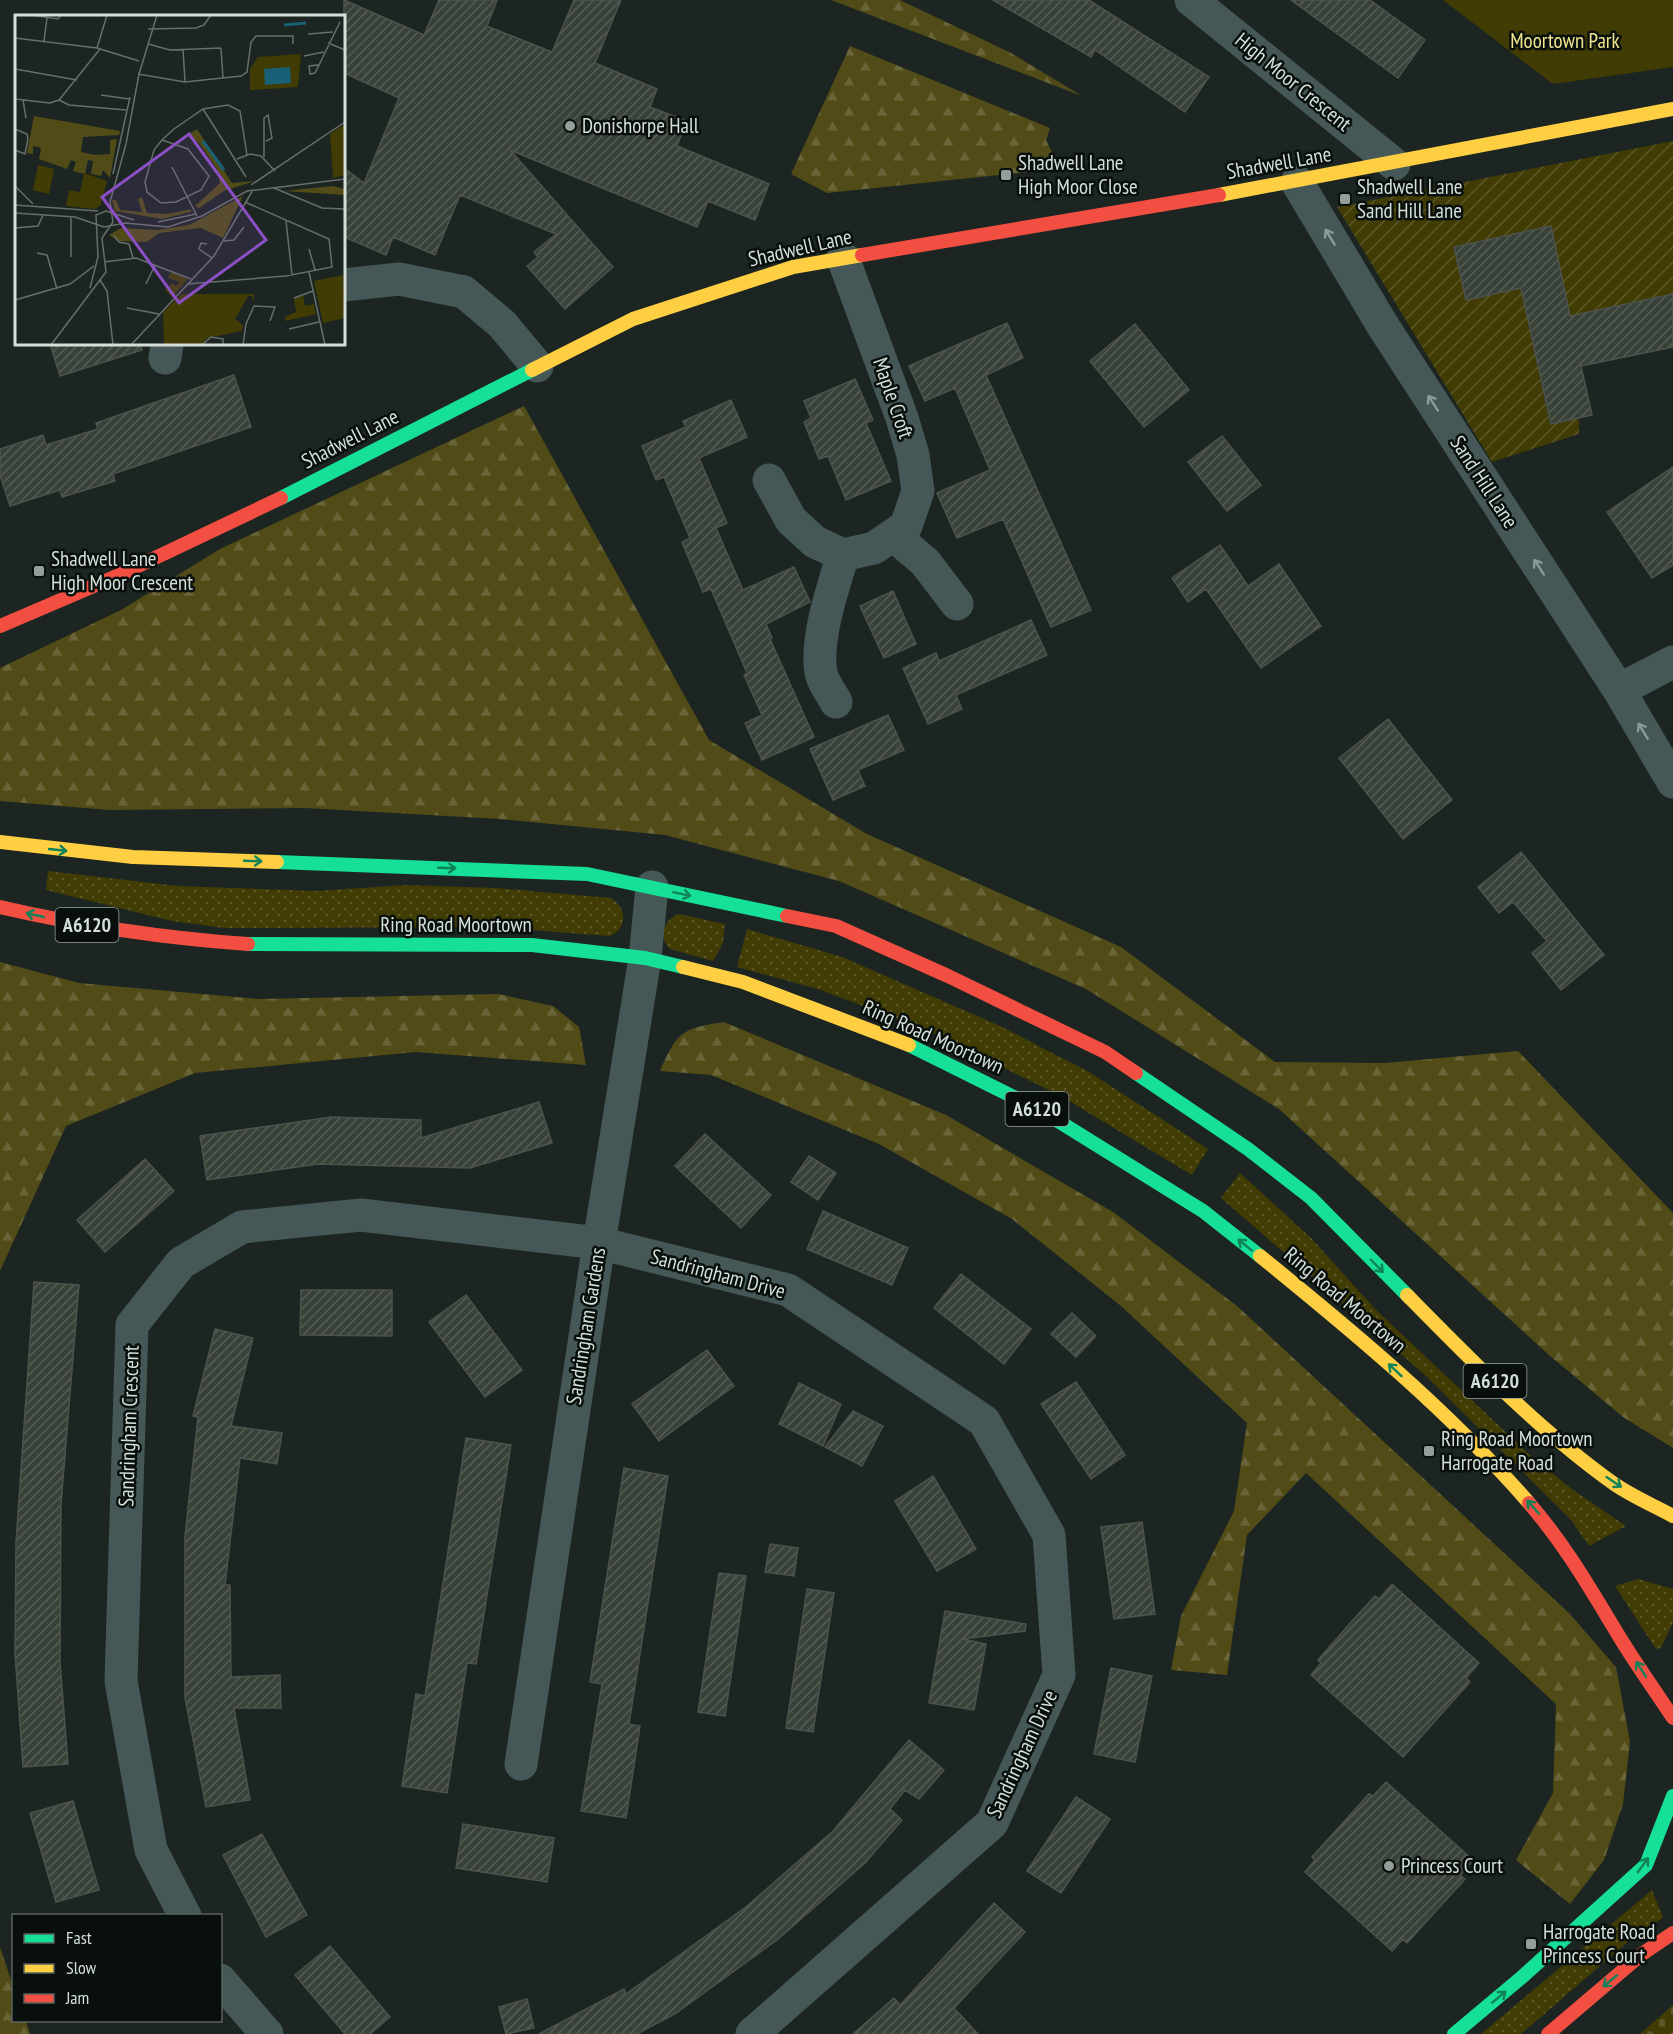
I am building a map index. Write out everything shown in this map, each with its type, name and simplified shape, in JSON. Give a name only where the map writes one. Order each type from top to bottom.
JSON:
[{"type":"main road","name":"Shadwell Lane","points":[[0,626],[117,576],[262,507],[633,319],[793,267],[1297,182],[1673,109]]},
{"type":"main road","name":"Ring Road Moortown","points":[[0,842],[134,857],[587,874],[836,926],[948,976],[1105,1052],[1248,1149],[1311,1198],[1454,1343],[1574,1453],[1615,1484],[1673,1516]]},
{"type":"main road","name":"Ring Road Moortown","points":[[0,907],[53,919],[176,939],[270,946],[532,945],[645,958],[743,981],[904,1043],[1042,1111],[1203,1211],[1360,1337],[1493,1462],[1553,1531],[1582,1572],[1622,1641],[1673,1718]]},
{"type":"main road","points":[[1454,2034],[1522,1977],[1646,1865],[1673,1796]]},
{"type":"main road","points":[[1548,2034],[1642,1954],[1673,1933]]},
{"type":"street","name":"High Moor Crescent","points":[[1191,0],[1394,164]]},
{"type":"street","name":"Sand Hill Lane","points":[[1297,182],[1383,326],[1619,690],[1673,782]]},
{"type":"street","name":"Maple Croft","points":[[843,258],[902,418],[913,455],[918,491],[906,526],[873,548],[843,555]]},
{"type":"street","points":[[345,285],[399,279],[464,292],[502,324],[537,366]]},
{"type":"street","points":[[769,480],[791,520],[815,542],[843,555],[828,604],[822,643],[821,674],[836,702]]},
{"type":"street","points":[[893,535],[925,562],[957,604]]},
{"type":"street","points":[[1619,690],[1673,662]]},
{"type":"street","name":"Sandringham Gardens","points":[[521,1764],[599,1243],[645,958],[652,887]]},
{"type":"street","name":"Sandringham Crescent","points":[[184,1914],[151,1850],[121,1681],[132,1325],[181,1263],[242,1227],[361,1215],[599,1243]]},
{"type":"street","name":"Sandringham Drive","points":[[599,1243],[788,1290],[984,1421],[1049,1535],[1059,1675],[992,1823],[752,2034]]},
{"type":"street","points":[[222,1982],[267,2034]]},
{"type":"green space","points":[[831,0],[900,0],[1011,53],[1082,96]]},
{"type":"green space","name":"Moortown Park","points":[[1443,0],[1673,0],[1673,67],[1553,84]]},
{"type":"green space","points":[[850,46],[1050,128],[1046,140],[1055,158],[1066,168],[827,193],[791,174]]},
{"type":"green space","points":[[1673,141],[1673,294],[1570,316],[1551,226],[1455,247],[1466,300],[1521,288],[1550,424],[1579,418],[1579,434],[1492,462],[1337,207]]},
{"type":"green space","points":[[524,406],[709,740],[867,834],[1121,947],[1275,1062],[1385,1063],[1518,1051],[1673,1213],[1673,1448],[1623,1417],[1549,1355],[1279,1109],[1086,989],[839,881],[665,835],[500,819],[305,808],[109,810],[0,801],[0,668],[121,610],[220,549]]},
{"type":"green space","points":[[48,871],[178,886],[316,891],[406,885],[497,888],[611,898],[620,907],[623,918],[620,928],[610,936],[493,927],[224,928],[172,921],[46,890]]},
{"type":"green space","points":[[679,914],[725,924],[723,943],[713,961],[670,949],[666,944],[664,929],[669,920]]},
{"type":"green space","points":[[747,929],[842,957],[1000,1026],[1089,1072],[1208,1149],[1192,1175],[1061,1096],[929,1031],[821,990],[737,967]]},
{"type":"green space","points":[[0,962],[79,983],[258,999],[498,994],[553,1006],[579,1027],[586,1065],[416,1052],[195,1073],[66,1126],[0,1271]]},
{"type":"green space","points":[[724,1022],[946,1115],[1113,1212],[1237,1306],[1569,1613],[1616,1667],[1630,1742],[1623,1804],[1604,1860],[1570,1904],[1516,1860],[1553,1793],[1556,1704],[1306,1473],[1247,1535],[1227,1675],[1171,1670],[1181,1616],[1234,1511],[1247,1423],[1121,1306],[1012,1219],[879,1144],[711,1075],[660,1071],[672,1047],[683,1034],[698,1027]]},
{"type":"green space","points":[[1240,1173],[1311,1238],[1375,1309],[1530,1455],[1573,1490],[1626,1526],[1589,1546],[1571,1520],[1425,1375],[1221,1198]]},
{"type":"green space","points":[[1638,1579],[1673,1589],[1673,1622],[1661,1648],[1656,1649],[1615,1586]]},
{"type":"green space","points":[[1652,1890],[1663,1918],[1638,1933],[1521,2034],[1481,2034]]},
{"type":"green space","points":[[0,1947],[12,1983],[12,2022],[26,2022],[30,2034],[0,2034]]},
{"type":"green space","points":[[1673,2005],[1673,2034],[1640,2034]]},
{"type":"building","name":"Donishorpe Hall","points":[[344,0],[424,35],[439,0],[497,0],[487,26],[552,52],[574,0],[621,0],[595,63],[657,89],[650,107],[687,121],[677,146],[769,184],[755,220],[708,201],[697,227],[510,150],[613,267],[565,309],[527,266],[538,257],[534,252],[556,234],[460,195],[435,255],[393,237],[386,255],[345,237],[345,169],[364,183],[399,98],[345,73]]},
{"type":"building","points":[[993,0],[1089,0],[1209,77],[1185,112],[1095,50],[1091,57]]},
{"type":"building","points":[[1291,0],[1370,0],[1425,40],[1398,78]]},
{"type":"building","points":[[1551,226],[1570,316],[1673,294],[1673,347],[1581,366],[1592,415],[1551,424],[1521,288],[1466,300],[1454,247]]},
{"type":"building","points":[[1007,323],[1023,358],[986,375],[1091,610],[1051,627],[1003,519],[957,538],[937,493],[990,470],[955,388],[925,401],[909,366]]},
{"type":"building","points":[[1135,324],[1189,390],[1144,427],[1090,361]]},
{"type":"building","points":[[50,345],[141,345],[142,350],[60,376]]},
{"type":"building","points":[[234,375],[251,427],[113,474],[115,481],[62,497],[60,490],[10,506],[0,475],[0,449],[43,435],[46,445],[98,429],[96,423]]},
{"type":"building","points":[[855,379],[873,420],[866,423],[891,481],[846,500],[828,456],[819,459],[804,422],[811,418],[804,401]]},
{"type":"building","points":[[731,400],[747,437],[699,458],[727,523],[716,528],[743,590],[794,567],[810,602],[766,624],[772,638],[770,639],[814,737],[762,760],[745,723],[762,715],[744,675],[747,673],[711,589],[703,592],[682,542],[690,538],[664,477],[656,480],[642,446],[686,427],[683,421]]},
{"type":"building","points":[[1222,436],[1261,485],[1227,511],[1188,462]]},
{"type":"building","points":[[1673,467],[1673,565],[1652,578],[1607,512]]},
{"type":"building","points":[[1220,545],[1248,586],[1279,564],[1321,626],[1261,668],[1206,589],[1188,602],[1172,578]]},
{"type":"building","points":[[893,591],[916,644],[884,658],[860,606]]},
{"type":"building","points":[[1031,620],[1047,655],[956,695],[962,709],[928,724],[903,668],[936,653],[939,661]]},
{"type":"building","points":[[888,715],[904,750],[858,770],[865,786],[833,800],[810,749]]},
{"type":"building","points":[[1388,719],[1452,800],[1403,839],[1339,758]]},
{"type":"building","points":[[1521,852],[1604,955],[1561,990],[1532,953],[1547,941],[1513,902],[1499,913],[1478,887]]},
{"type":"building","points":[[539,1102],[552,1143],[470,1168],[318,1164],[207,1180],[200,1136],[331,1117],[421,1120],[421,1138]]},
{"type":"building","points":[[705,1134],[771,1195],[741,1228],[675,1166]]},
{"type":"building","points":[[809,1156],[836,1173],[818,1200],[791,1182]]},
{"type":"building","points":[[145,1159],[174,1191],[105,1252],[77,1220]]},
{"type":"building","points":[[823,1211],[908,1248],[892,1285],[807,1249]]},
{"type":"building","points":[[961,1274],[1031,1329],[1004,1364],[934,1308]]},
{"type":"building","points":[[34,1282],[79,1285],[61,1504],[60,1662],[68,1764],[23,1767],[15,1653],[16,1542]]},
{"type":"building","points":[[301,1290],[392,1290],[392,1336],[300,1335]]},
{"type":"building","points":[[466,1295],[522,1370],[485,1397],[429,1322]]},
{"type":"building","points":[[1072,1313],[1096,1336],[1076,1357],[1051,1334]]},
{"type":"building","points":[[215,1329],[253,1338],[231,1426],[282,1433],[277,1464],[240,1458],[225,1585],[230,1585],[231,1677],[280,1675],[281,1708],[234,1708],[250,1800],[206,1807],[185,1698],[185,1536],[198,1417],[193,1416]]},
{"type":"building","points":[[707,1350],[734,1386],[659,1441],[632,1404]]},
{"type":"building","points":[[1076,1382],[1125,1455],[1091,1479],[1041,1404]]},
{"type":"building","points":[[799,1383],[841,1404],[823,1446],[779,1424]]},
{"type":"building","points":[[853,1411],[883,1426],[862,1466],[825,1447]]},
{"type":"building","points":[[466,1438],[511,1445],[476,1664],[467,1663],[447,1793],[402,1786],[416,1694],[425,1696]]},
{"type":"building","points":[[624,1468],[668,1476],[629,1724],[640,1726],[626,1818],[581,1811],[602,1684],[590,1682]]},
{"type":"building","points":[[933,1476],[976,1549],[937,1571],[895,1501]]},
{"type":"building","points":[[1142,1522],[1155,1614],[1114,1619],[1101,1527]]},
{"type":"building","points":[[770,1544],[798,1548],[794,1576],[765,1572]]},
{"type":"building","points":[[719,1573],[746,1576],[725,1716],[698,1712]]},
{"type":"building","points":[[1392,1584],[1479,1663],[1466,1678],[1470,1682],[1403,1757],[1311,1675],[1321,1663],[1318,1660],[1352,1621],[1375,1596],[1379,1599]]},
{"type":"building","points":[[807,1589],[834,1593],[813,1732],[786,1728]]},
{"type":"building","points":[[945,1611],[1026,1624],[1025,1631],[963,1639],[986,1644],[974,1710],[929,1703]]},
{"type":"building","points":[[1111,1668],[1152,1676],[1135,1762],[1094,1754]]},
{"type":"building","points":[[909,1740],[944,1770],[919,1799],[905,1790],[890,1809],[902,1820],[865,1863],[777,1940],[676,2013],[637,2034],[539,2034],[624,1989],[626,1994],[747,1906],[833,1831]]},
{"type":"building","name":"Princess Court","points":[[1386,1782],[1473,1860],[1460,1875],[1465,1879],[1407,1943],[1403,1939],[1392,1951],[1305,1872],[1315,1860],[1312,1857],[1369,1794],[1373,1796]]},
{"type":"building","points":[[1076,1797],[1110,1819],[1061,1893],[1027,1871]]},
{"type":"building","points":[[73,1801],[99,1890],[56,1902],[30,1813]]},
{"type":"building","points":[[463,1824],[554,1838],[547,1882],[456,1868]]},
{"type":"building","points":[[262,1834],[307,1915],[266,1937],[223,1855]]},
{"type":"building","points":[[994,1903],[1025,1932],[954,2008],[978,2034],[853,2034],[894,1998],[900,2005]]},
{"type":"building","points":[[330,1946],[390,2017],[370,2034],[345,2034],[295,1975]]},
{"type":"building","points":[[527,1999],[534,2028],[506,2034],[499,2007]]},
{"type":"traffic: fast","points":[[281,498],[532,370]]},
{"type":"traffic: fast","points":[[277,862],[587,874],[787,916]]},
{"type":"traffic: fast","points":[[248,944],[532,945],[645,958],[683,967]]},
{"type":"traffic: fast","points":[[909,1045],[1042,1111],[1203,1211],[1260,1256]]},
{"type":"traffic: fast","points":[[1136,1073],[1248,1149],[1311,1198],[1407,1295]]},
{"type":"traffic: fast","points":[[1454,2034],[1522,1977],[1646,1865],[1673,1796]]},
{"type":"traffic: slow","points":[[1219,195],[1673,109]]},
{"type":"traffic: slow","points":[[532,370],[633,319],[793,267],[862,255]]},
{"type":"traffic: slow","points":[[0,842],[133,857],[277,862]]},
{"type":"traffic: slow","points":[[683,967],[743,982],[909,1045]]},
{"type":"traffic: slow","points":[[1260,1256],[1331,1314],[1434,1405],[1467,1436],[1529,1503]]},
{"type":"traffic: slow","points":[[1407,1295],[1506,1394],[1559,1441],[1620,1488],[1673,1516]]},
{"type":"traffic: jam","points":[[862,255],[1219,195]]},
{"type":"traffic: jam","points":[[0,626],[117,576],[281,498]]},
{"type":"traffic: jam","points":[[0,907],[123,930],[248,944]]},
{"type":"traffic: jam","points":[[787,916],[836,926],[948,976],[1105,1052],[1136,1073]]},
{"type":"traffic: jam","points":[[1529,1503],[1567,1553],[1673,1718]]},
{"type":"traffic: jam","points":[[1548,2034],[1642,1954],[1673,1933]]},
{"type":"place","name":"Donishorpe Hall","points":[[570,126]]},
{"type":"place","name":"Shadwell Lane High Moor Close","points":[[1006,175]]},
{"type":"place","name":"Shadwell Lane Sand Hill Lane","points":[[1345,199]]},
{"type":"place","name":"Shadwell Lane High Moor Crescent","points":[[39,571]]},
{"type":"place","name":"Ring Road Moortown Harrogate Road","points":[[1429,1451]]},
{"type":"place","name":"Princess Court","points":[[1389,1866]]},
{"type":"place","name":"Harrogate Road Princess Court","points":[[1531,1944]]}]
